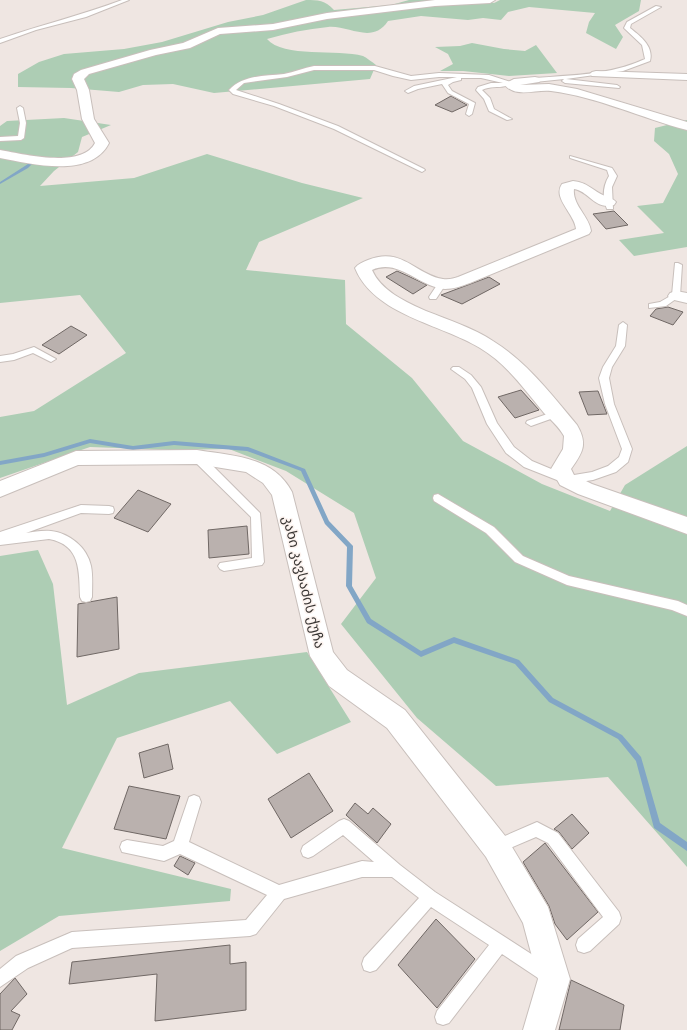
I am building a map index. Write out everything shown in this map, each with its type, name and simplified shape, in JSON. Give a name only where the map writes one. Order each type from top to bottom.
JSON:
[{"type":"street","points":[[0,154],[45,162],[71,162],[94,154],[102,143],[101,138],[88,119],[84,90],[78,79],[78,76],[85,72],[154,52],[186,46],[218,31],[273,28],[327,16],[435,3],[483,0]]},
{"type":"street","points":[[596,74],[687,77]]},
{"type":"street","points":[[511,84],[535,80]]},
{"type":"street","points":[[511,84],[520,89],[541,87],[571,91],[687,126]]},
{"type":"street","points":[[610,205],[598,200],[585,187],[578,184],[567,187],[565,191],[567,197],[584,224],[584,231],[451,284],[438,291],[399,264],[380,262],[370,264],[363,268],[364,275],[369,282],[394,300],[409,309],[468,334],[508,360],[520,370],[569,428],[576,439],[574,449],[561,469],[567,480],[585,489],[687,526]]},
{"type":"street","name":"კახი კავსაძის ქუჩა","points":[[0,489],[76,458],[197,457],[251,466],[270,478],[282,492],[322,656],[338,678],[396,719],[496,848],[537,918],[554,979]]},
{"type":"street","points":[[539,1030],[554,979]]},
{"type":"lane","points":[[0,41],[126,1]]},
{"type":"lane","points":[[535,80],[596,74],[639,65],[648,60],[649,52],[647,46],[627,28],[629,23],[658,7]]},
{"type":"lane","points":[[422,170],[377,146],[348,133],[282,107],[235,93],[232,90],[235,86],[242,82],[258,78],[286,75],[297,71],[314,68],[375,68],[395,75],[411,78],[439,75],[489,77],[511,84]]},
{"type":"lane","points":[[617,70],[648,69]]},
{"type":"lane","points":[[408,91],[416,87],[451,80],[489,77]]},
{"type":"lane","points":[[535,80],[566,81],[592,86],[617,87]]},
{"type":"lane","points":[[446,82],[445,85],[450,92],[472,103],[469,114]]},
{"type":"lane","points":[[509,119],[491,110],[487,98],[479,90],[480,88],[491,85],[511,84]]},
{"type":"lane","points":[[0,139],[21,138],[23,123],[20,108]]},
{"type":"lane","points":[[572,158],[610,169],[613,176],[608,185],[610,205]]},
{"type":"lane","points":[[652,306],[663,304],[682,297],[678,265]]},
{"type":"lane","points":[[456,369],[468,377],[476,387],[492,424],[510,450],[528,464],[567,480],[593,476],[612,469],[624,459],[626,449],[606,392],[604,378],[609,363],[619,350],[623,336],[622,324]]},
{"type":"lane","points":[[0,359],[14,357],[34,350],[51,359]]},
{"type":"lane","points":[[531,423],[556,414]]},
{"type":"lane","points":[[197,457],[256,516],[258,562],[224,566]]},
{"type":"lane","points":[[438,498],[490,530],[519,558],[568,580],[674,605],[687,611]]},
{"type":"lane","points":[[0,536],[31,527],[81,509],[109,510]]},
{"type":"lane","points":[[0,540],[49,536],[60,537],[76,549],[82,556],[85,566],[86,597]]},
{"type":"lane","points":[[127,847],[164,854],[180,846],[194,802]]},
{"type":"lane","points":[[308,851],[344,826],[395,870],[430,897],[554,979]]},
{"type":"lane","points":[[496,848],[537,829],[553,838],[613,918],[584,945]]},
{"type":"lane","points":[[180,846],[279,893]]},
{"type":"lane","points":[[0,979],[22,962],[72,940],[250,928],[279,893],[362,869],[395,870]]},
{"type":"lane","points":[[370,964],[430,897]]},
{"type":"lane","points":[[443,1018],[500,943]]},
{"type":"green space","points":[[306,0],[321,1],[328,4],[334,10],[391,5],[409,0],[484,0],[494,3],[500,0],[641,0],[639,11],[615,25],[623,37],[616,49],[586,33],[589,22],[595,13],[529,7],[508,12],[501,20],[483,18],[468,20],[421,16],[388,21],[382,28],[375,32],[368,33],[328,27],[267,39],[275,45],[285,49],[363,56],[376,65],[370,79],[214,93],[173,84],[143,85],[119,92],[71,88],[18,87],[18,74],[39,62],[64,54],[124,49],[162,42],[228,22],[263,15]]},
{"type":"green space","points":[[472,43],[525,51],[536,45],[557,73],[509,76],[463,71],[440,71],[453,64],[448,54],[435,47],[460,46]]},
{"type":"green space","points":[[64,118],[111,125],[82,137],[78,152],[54,171],[40,186],[134,178],[207,154],[302,183],[363,198],[259,242],[246,270],[345,280],[346,324],[412,378],[463,441],[542,484],[610,511],[625,485],[687,446],[687,867],[608,777],[496,786],[417,718],[341,624],[376,578],[354,513],[286,471],[229,449],[171,450],[90,447],[0,478],[0,417],[34,411],[126,353],[80,295],[0,303],[0,126],[7,121]]},
{"type":"green space","points":[[687,120],[687,247],[634,256],[619,240],[664,233],[637,206],[663,203],[678,174],[669,154],[654,141],[655,128]]},
{"type":"green space","points":[[38,550],[53,584],[67,705],[139,673],[307,652],[351,722],[277,754],[230,701],[117,738],[62,848],[231,889],[230,901],[59,916],[0,951],[0,556]]},
{"type":"building","points":[[451,96],[467,105],[452,112],[435,105]]},
{"type":"building","points":[[614,211],[628,225],[606,229],[593,214]]},
{"type":"building","points":[[397,271],[427,285],[413,294],[386,277]]},
{"type":"building","points":[[489,277],[500,284],[462,304],[441,295]]},
{"type":"building","points":[[668,307],[683,312],[673,325],[650,316],[656,309]]},
{"type":"building","points":[[71,326],[87,335],[59,354],[42,345]]},
{"type":"building","points":[[521,390],[539,410],[515,418],[498,397]]},
{"type":"building","points":[[598,391],[607,414],[588,415],[579,392]]},
{"type":"building","points":[[138,490],[171,504],[148,532],[114,518]]},
{"type":"building","points":[[247,526],[249,554],[209,558],[208,530]]},
{"type":"building","points":[[117,597],[119,649],[77,657],[78,604]]},
{"type":"building","points":[[168,744],[173,769],[144,778],[139,753]]},
{"type":"building","points":[[309,773],[333,811],[291,838],[268,799]]},
{"type":"building","points":[[129,786],[180,796],[166,839],[114,829]]},
{"type":"building","points":[[355,803],[368,814],[373,808],[391,824],[377,843],[346,815]]},
{"type":"building","points":[[572,814],[589,833],[572,849],[559,832],[554,829]]},
{"type":"building","points":[[545,843],[598,912],[567,940],[555,924],[549,906],[523,862]]},
{"type":"building","points":[[180,856],[195,863],[188,875],[174,866]]},
{"type":"building","points":[[436,919],[475,959],[437,1008],[398,965]]},
{"type":"building","points":[[230,945],[230,964],[246,962],[246,1010],[155,1021],[157,974],[69,984],[72,962]]},
{"type":"building","points":[[15,978],[27,994],[11,1011],[20,1015],[12,1030],[0,1030],[0,994]]},
{"type":"building","points":[[571,980],[624,1005],[620,1030],[559,1030]]},
{"type":"waterway","points":[[0,183],[30,164],[22,160]]},
{"type":"waterway","points":[[0,463],[44,455],[90,441],[133,448],[174,443],[248,449],[303,470],[327,522],[350,546],[349,586],[369,621],[421,654],[454,640],[517,662],[551,700],[620,737],[639,759],[657,825],[687,847]]}]
